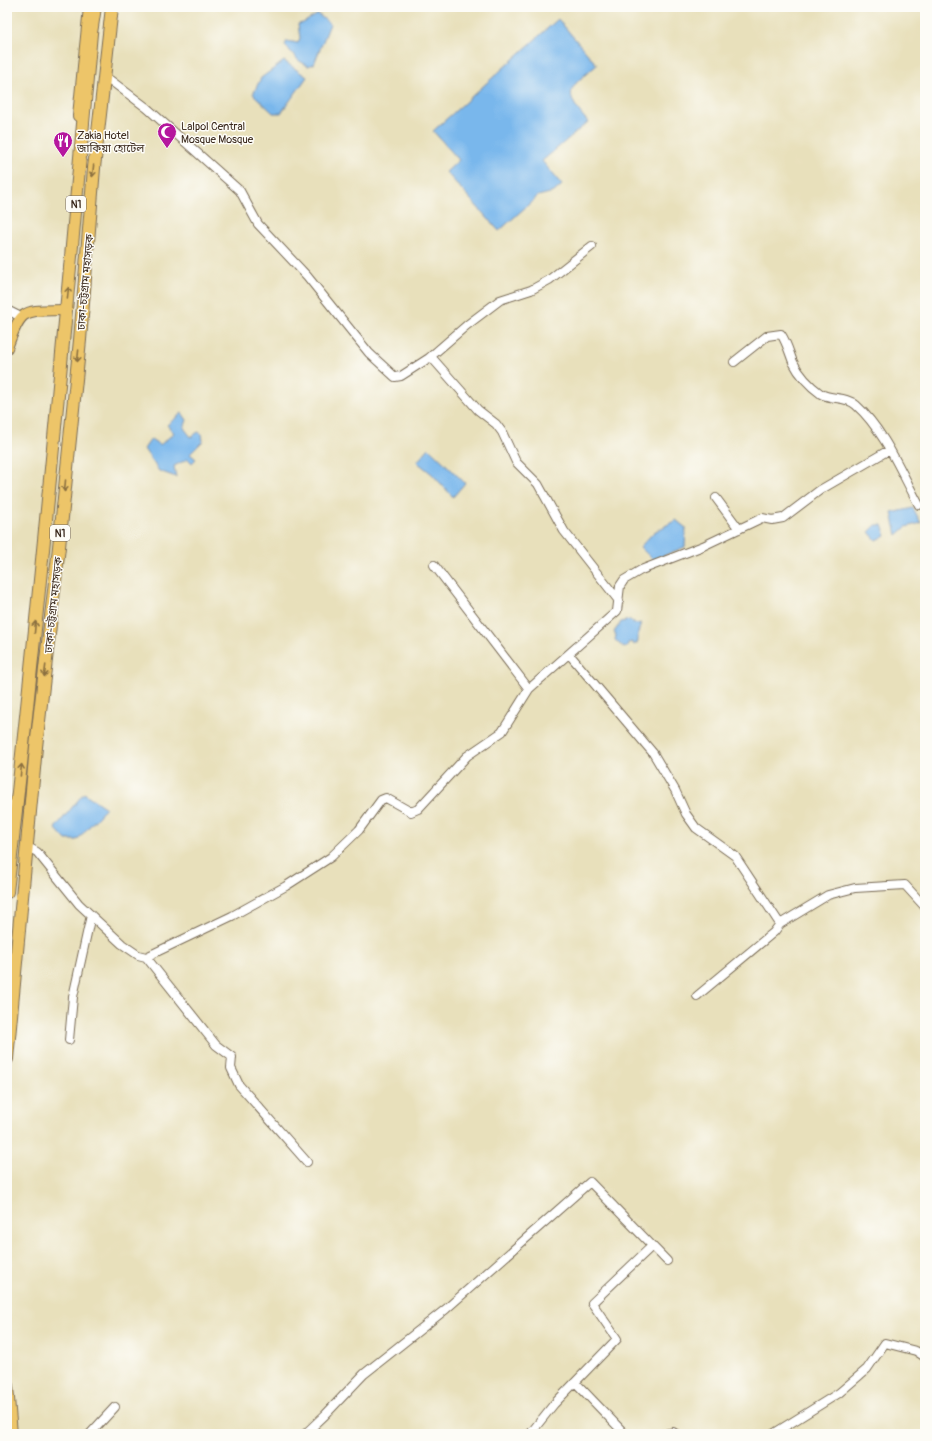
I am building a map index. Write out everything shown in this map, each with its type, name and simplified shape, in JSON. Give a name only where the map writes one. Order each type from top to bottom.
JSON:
[{"type":"highway","name":"ঢাকা-চট্টগ্রাম মহাসড়ক","points":[[7,892],[12,807],[71,267],[95,7]]},
{"type":"highway","name":"ঢাকা-চট্টগ্রাম মহাসড়ক","points":[[7,1059],[28,847],[36,747],[59,547],[87,269],[95,153],[112,7]]},
{"type":"highway","points":[[71,267],[87,269]]},
{"type":"highway","points":[[57,401],[59,408],[63,411],[68,410],[73,404]]},
{"type":"highway","points":[[54,429],[57,424],[62,423],[67,425],[70,430]]},
{"type":"highway","points":[[7,1386],[11,1434]]},
{"type":"main road","points":[[81,148],[77,132],[79,94],[88,7]]},
{"type":"main road","points":[[95,153],[102,137],[110,80],[117,7]]},
{"type":"main road","points":[[7,348],[13,331],[21,317],[27,312],[66,310]]},
{"type":"street","points":[[110,80],[147,108],[240,191],[258,224],[307,276],[369,353],[395,377],[401,376],[429,358],[467,325],[500,300],[539,286],[592,246]]},
{"type":"street","points":[[7,310],[21,317]]},
{"type":"street","points":[[734,362],[767,336],[781,334],[788,344],[798,369],[813,388],[824,395],[848,399],[856,404],[883,436],[919,505]]},
{"type":"street","points":[[429,358],[433,359],[478,410],[496,424],[502,432],[516,462],[538,484],[564,531],[619,601]]},
{"type":"street","points":[[146,957],[232,916],[286,886],[331,857],[359,830],[381,800],[386,798],[411,812],[418,809],[467,756],[502,732],[529,689],[617,611],[620,586],[624,580],[640,570],[703,546],[762,518],[772,520],[783,518],[820,490],[889,450]]},
{"type":"street","points":[[716,498],[739,529]]},
{"type":"street","points":[[434,565],[529,689]]},
{"type":"street","points":[[569,654],[653,753],[675,790],[686,814],[696,828],[735,856],[780,924]]},
{"type":"street","points":[[28,847],[37,852],[78,904],[122,944],[138,955],[146,957],[216,1045],[232,1057],[231,1068],[239,1085],[307,1162]]},
{"type":"street","points":[[697,996],[774,932],[780,924],[828,895],[855,888],[905,885],[925,907]]},
{"type":"street","points":[[69,1040],[73,997],[91,915]]},
{"type":"street","points":[[305,1434],[326,1415],[364,1374],[446,1309],[590,1182],[667,1261]]},
{"type":"street","points":[[530,1434],[554,1404],[617,1340],[592,1303],[652,1246]]},
{"type":"street","points":[[774,1434],[839,1393],[867,1369],[885,1343],[916,1351],[925,1357]]},
{"type":"street","points":[[576,1383],[625,1434]]},
{"type":"street","points":[[90,1434],[114,1407]]},
{"type":"street","points":[[665,1434],[673,1432],[676,1434]]},
{"type":"water","points":[[318,14],[330,24],[314,64],[308,66],[298,60],[285,45],[287,41],[298,43],[300,38],[298,24],[303,23]]},
{"type":"water","points":[[558,19],[597,65],[580,79],[572,90],[574,103],[579,112],[588,122],[542,161],[562,185],[554,192],[538,196],[499,231],[446,172],[459,160],[433,131]]},
{"type":"water","points":[[284,61],[307,77],[281,113],[273,113],[253,94],[261,78]]},
{"type":"water","points":[[182,413],[187,420],[184,428],[191,437],[198,432],[202,434],[203,441],[190,454],[196,459],[192,463],[188,459],[174,466],[176,477],[159,471],[144,449],[151,439],[160,445],[174,433],[167,425]]},
{"type":"water","points":[[429,448],[465,483],[453,497],[432,474],[417,462]]},
{"type":"water","points":[[913,508],[921,523],[906,527],[897,535],[892,513]]},
{"type":"water","points":[[676,520],[686,528],[685,547],[653,560],[640,547],[654,532]]},
{"type":"water","points":[[876,525],[882,525],[886,536],[876,540],[869,532]]},
{"type":"water","points":[[630,620],[635,624],[641,623],[638,633],[638,642],[634,645],[632,642],[628,643],[627,647],[624,648],[615,640],[616,635],[614,632],[621,622]]},
{"type":"water","points":[[84,793],[106,808],[77,840],[66,840],[55,828]]},
{"type":"place","name":"Lalpol Central Mosque Mosque","points":[[167,149]]},
{"type":"place","name":"Zakia Hotel জাকিয়া হোটেল","points":[[63,158]]}]
